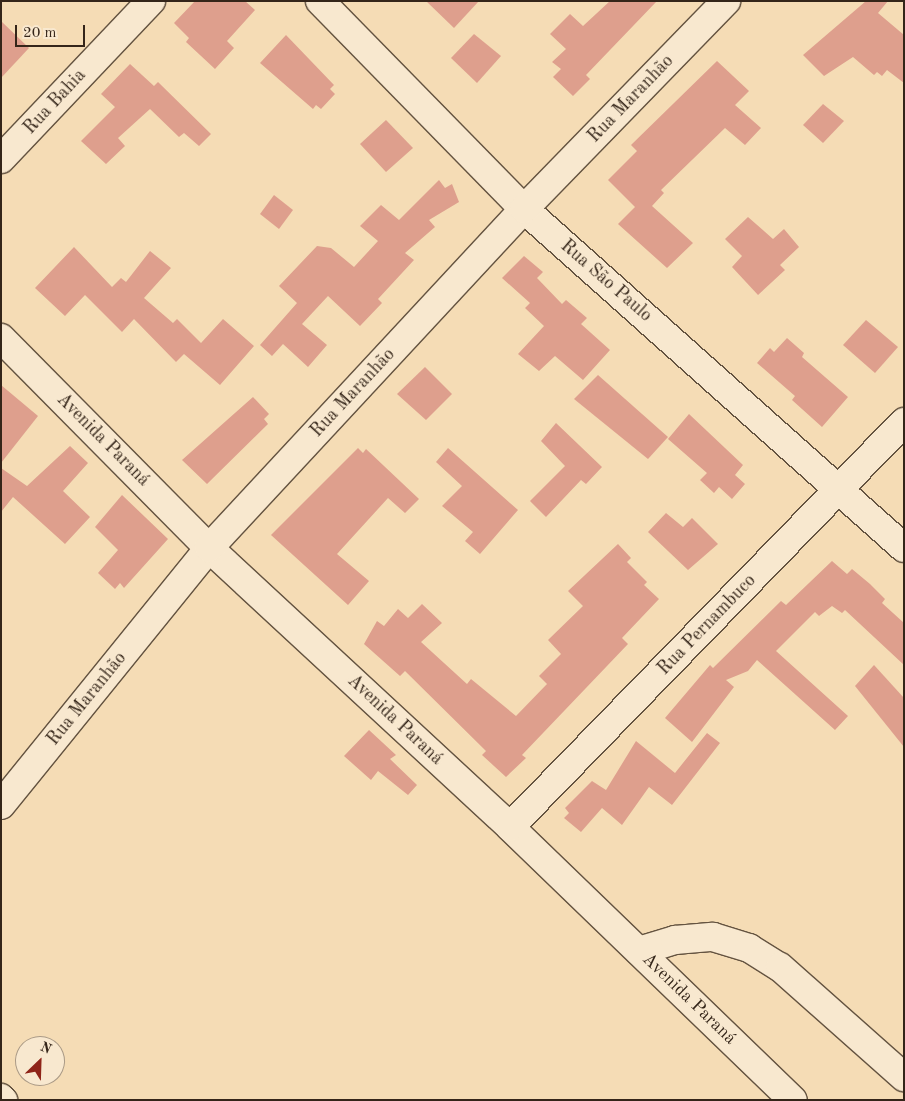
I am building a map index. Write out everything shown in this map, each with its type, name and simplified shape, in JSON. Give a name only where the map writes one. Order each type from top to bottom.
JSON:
[{"type":"street","name":"Rua Bahia","points":[[1,159],[150,1]]},
{"type":"street","name":"Rua São Paulo","points":[[320,1],[524,210],[840,489],[904,548]]},
{"type":"street","name":"Rua Maranhão","points":[[1,805],[209,548],[524,210],[726,1]]},
{"type":"street","name":"Avenida Paraná","points":[[1,338],[209,548],[510,827],[793,1100]]},
{"type":"street","name":"Rua Pernambuco","points":[[510,827],[904,422]]},
{"type":"street","points":[[639,951],[675,940],[713,937],[749,948],[780,968],[904,1077]]},
{"type":"building","points":[[195,1],[245,1],[255,10],[227,41],[234,48],[215,69],[186,42],[189,38],[174,23]]},
{"type":"building","points":[[426,1],[479,1],[454,28]]},
{"type":"building","points":[[610,1],[657,1],[586,75],[590,79],[573,96],[553,77],[561,69],[552,62],[566,49],[550,34],[570,14],[583,26]]},
{"type":"building","points":[[866,1],[888,1],[878,13],[904,35],[904,83],[887,70],[882,76],[877,72],[874,75],[853,57],[824,76],[803,55]]},
{"type":"building","points":[[1,21],[29,48],[1,78]]},
{"type":"building","points":[[474,34],[501,56],[477,83],[451,58]]},
{"type":"building","points":[[286,35],[334,85],[330,89],[335,94],[321,109],[316,105],[313,109],[260,63]]},
{"type":"building","points":[[717,61],[749,91],[735,105],[761,128],[745,145],[725,128],[661,190],[664,193],[652,206],[693,243],[667,268],[618,224],[635,207],[608,180],[637,151],[631,145]]},
{"type":"building","points":[[130,64],[154,86],[158,82],[211,134],[199,146],[184,133],[179,137],[150,109],[118,138],[125,146],[106,164],[81,141],[115,107],[101,94]]},
{"type":"building","points":[[823,104],[844,121],[823,143],[803,125]]},
{"type":"building","points":[[386,120],[413,148],[386,172],[360,144]]},
{"type":"building","points":[[439,180],[445,188],[452,184],[459,202],[429,220],[435,227],[405,253],[414,260],[378,299],[382,303],[360,326],[328,296],[302,324],[327,345],[308,367],[283,344],[272,356],[260,345],[297,303],[279,286],[317,246],[331,248],[354,267],[378,241],[360,226],[381,205],[399,220]]},
{"type":"building","points":[[274,195],[293,210],[279,229],[260,214]]},
{"type":"building","points":[[748,217],[773,239],[784,229],[799,247],[780,265],[785,270],[758,295],[732,267],[742,256],[725,239]]},
{"type":"building","points":[[74,247],[112,287],[121,278],[126,282],[150,251],[171,268],[144,298],[173,323],[177,319],[201,343],[223,319],[254,346],[220,385],[184,354],[176,362],[134,319],[122,332],[85,295],[65,316],[35,288]]},
{"type":"building","points":[[524,256],[543,272],[537,278],[562,304],[566,300],[587,318],[581,324],[610,350],[583,380],[555,356],[539,371],[518,354],[544,326],[525,308],[530,303],[502,278]]},
{"type":"building","points":[[866,320],[898,347],[875,373],[843,345]]},
{"type":"building","points":[[787,338],[804,353],[802,357],[848,397],[822,427],[792,400],[795,396],[757,363],[770,348],[774,352]]},
{"type":"building","points":[[425,367],[452,394],[426,420],[397,394]]},
{"type":"building","points":[[598,375],[668,437],[648,459],[574,399]]},
{"type":"building","points":[[1,385],[38,416],[1,463]]},
{"type":"building","points":[[253,397],[269,414],[264,419],[268,424],[207,484],[182,460]]},
{"type":"building","points":[[689,414],[743,465],[735,475],[745,484],[732,499],[719,487],[714,493],[700,480],[707,473],[668,439]]},
{"type":"building","points":[[556,423],[602,467],[586,484],[581,480],[546,517],[530,501],[565,466],[541,441]]},
{"type":"building","points":[[70,446],[88,463],[63,491],[90,517],[65,544],[13,497],[1,512],[1,468],[27,486]]},
{"type":"building","points":[[358,448],[363,453],[366,449],[419,499],[405,513],[388,498],[337,554],[369,581],[348,605],[271,535]]},
{"type":"building","points":[[448,448],[518,510],[480,554],[465,541],[473,532],[442,506],[462,486],[436,462]]},
{"type":"building","points":[[122,495],[168,539],[124,588],[120,583],[115,589],[98,573],[118,550],[95,527]]},
{"type":"building","points":[[666,513],[683,527],[692,518],[718,544],[688,570],[648,532]]},
{"type":"building","points":[[618,544],[631,558],[627,562],[647,582],[644,585],[659,599],[622,638],[628,644],[522,755],[526,758],[506,777],[482,755],[486,751],[405,671],[400,676],[364,644],[377,621],[384,626],[398,609],[408,618],[422,604],[442,623],[421,642],[467,684],[471,679],[516,716],[547,684],[539,676],[561,654],[548,640],[583,606],[568,591]]},
{"type":"building","points":[[832,561],[847,574],[852,569],[870,584],[885,599],[882,603],[904,623],[904,665],[845,610],[842,613],[832,606],[819,616],[815,612],[776,651],[848,716],[835,730],[757,660],[748,671],[726,680],[734,687],[692,742],[665,718],[710,665],[713,668],[781,601],[786,605]]},
{"type":"building","points":[[874,665],[904,698],[904,747],[855,686]]},
{"type":"building","points":[[369,730],[396,755],[390,759],[417,785],[408,795],[378,771],[371,780],[344,756]]},
{"type":"building","points":[[707,733],[720,743],[672,805],[649,787],[622,825],[602,808],[581,832],[564,818],[569,813],[565,808],[592,781],[606,790],[636,741],[675,773]]}]
